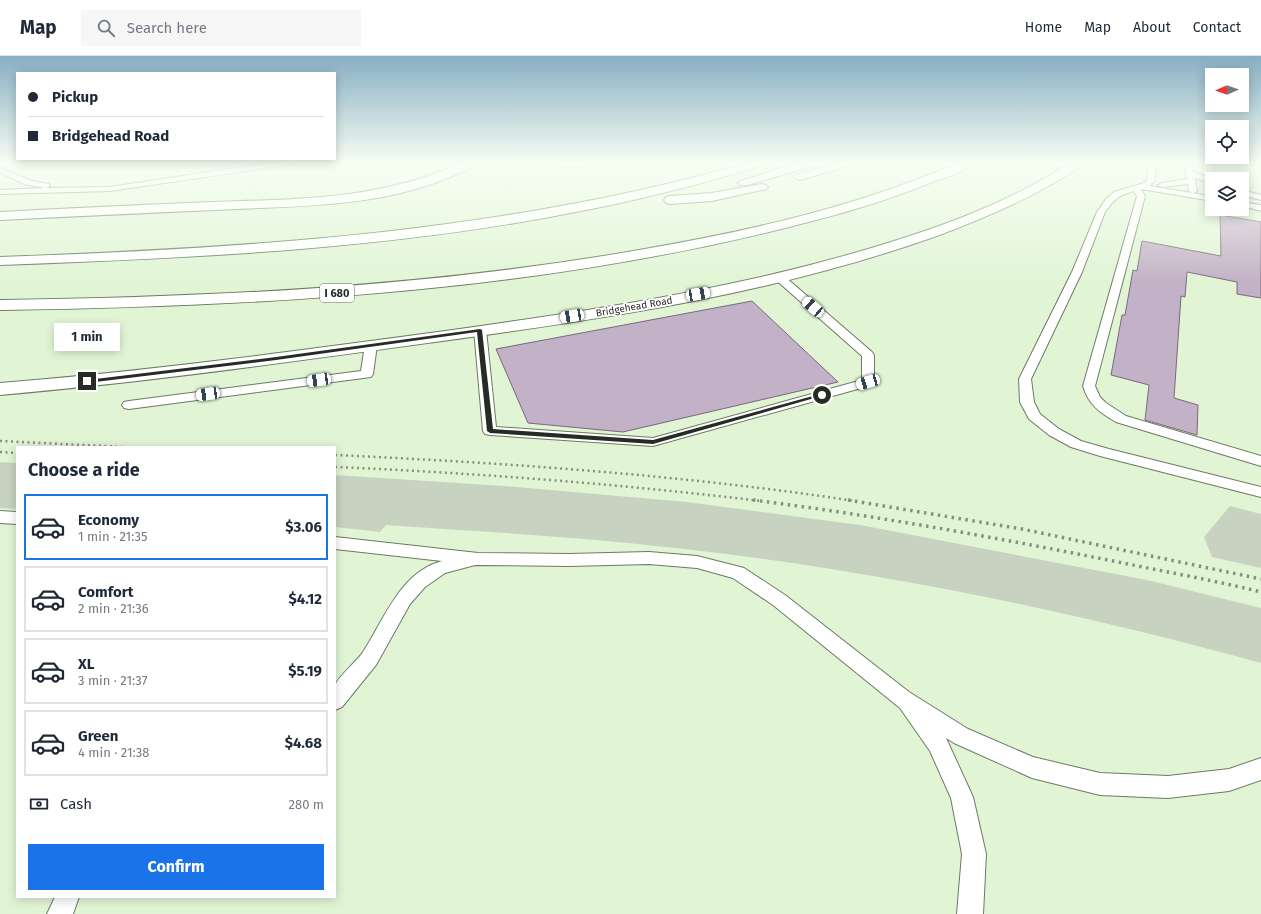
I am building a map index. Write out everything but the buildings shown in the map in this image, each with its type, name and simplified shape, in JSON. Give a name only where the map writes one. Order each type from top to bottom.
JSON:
[{"type":"main road","points":[[0,216],[290,202]]},
{"type":"main road","points":[[0,261],[169,254],[329,242],[474,226],[604,202]]},
{"type":"main road","points":[[577,208],[637,207],[660,202]]},
{"type":"main road","name":"I 680","points":[[0,305],[159,303],[294,296],[413,286],[568,266],[704,242],[816,216],[861,202]]},
{"type":"main road","name":"Bridgehead Road","points":[[0,389],[71,383],[164,372],[371,345],[629,307],[726,290],[780,278],[856,258],[933,233],[984,214],[1008,202]]},
{"type":"lane","points":[[1108,202],[1101,212],[1077,272],[1025,379],[1027,402],[1034,416],[1054,432],[1076,444],[1104,453],[1261,492]]},
{"type":"lane","points":[[1140,202],[1089,386],[1091,394],[1097,403],[1106,411],[1121,419],[1261,460]]},
{"type":"lane","points":[[1249,205],[1261,208]]},
{"type":"lane","points":[[480,330],[490,431],[653,442],[868,382],[868,355],[780,278]]},
{"type":"lane","points":[[129,405],[367,374],[371,345]]},
{"type":"lane","points":[[0,517],[16,518]]},
{"type":"lane","points":[[336,543],[478,558],[569,560],[649,558],[697,562],[738,574],[779,600],[902,698],[962,736],[1025,764],[1100,784],[1168,787],[1230,780],[1261,769]]},
{"type":"lane","points":[[336,700],[369,660],[404,599],[419,582],[440,568],[478,558]]},
{"type":"lane","points":[[902,698],[938,744],[962,797],[974,854],[970,914]]},
{"type":"lane","points":[[60,914],[67,898]]},
{"type":"shaded area","points":[[0,202],[1205,202],[1205,216],[1249,216],[1249,202],[1261,202],[1261,914],[0,914]]},
{"type":"shaded area","points":[[0,462],[16,463],[16,509],[0,508]]},
{"type":"shaded area","points":[[336,475],[504,486],[687,502],[860,525],[1147,580],[1261,608],[1261,663],[1118,626],[1047,610],[902,581],[757,558],[610,541],[535,535],[386,525],[380,532],[336,527]]},
{"type":"shaded area","points":[[1230,506],[1261,514],[1261,568],[1212,557],[1204,537]]},
{"type":"railway","points":[[0,441],[104,446]]},
{"type":"railway","points":[[0,452],[16,453]]},
{"type":"railway","points":[[336,455],[596,471],[726,484],[849,500]]},
{"type":"railway","points":[[336,467],[442,472],[548,480],[654,489],[760,501]]},
{"type":"railway","points":[[753,500],[760,501]]},
{"type":"railway","points":[[849,500],[855,501]]},
{"type":"railway","points":[[849,500],[1022,529],[1261,579]]},
{"type":"railway","points":[[760,501],[847,513],[988,537],[1194,577],[1261,592]]},
{"type":"route","points":[[87,381],[276,359],[480,330],[490,431],[653,442],[822,395]]}]
